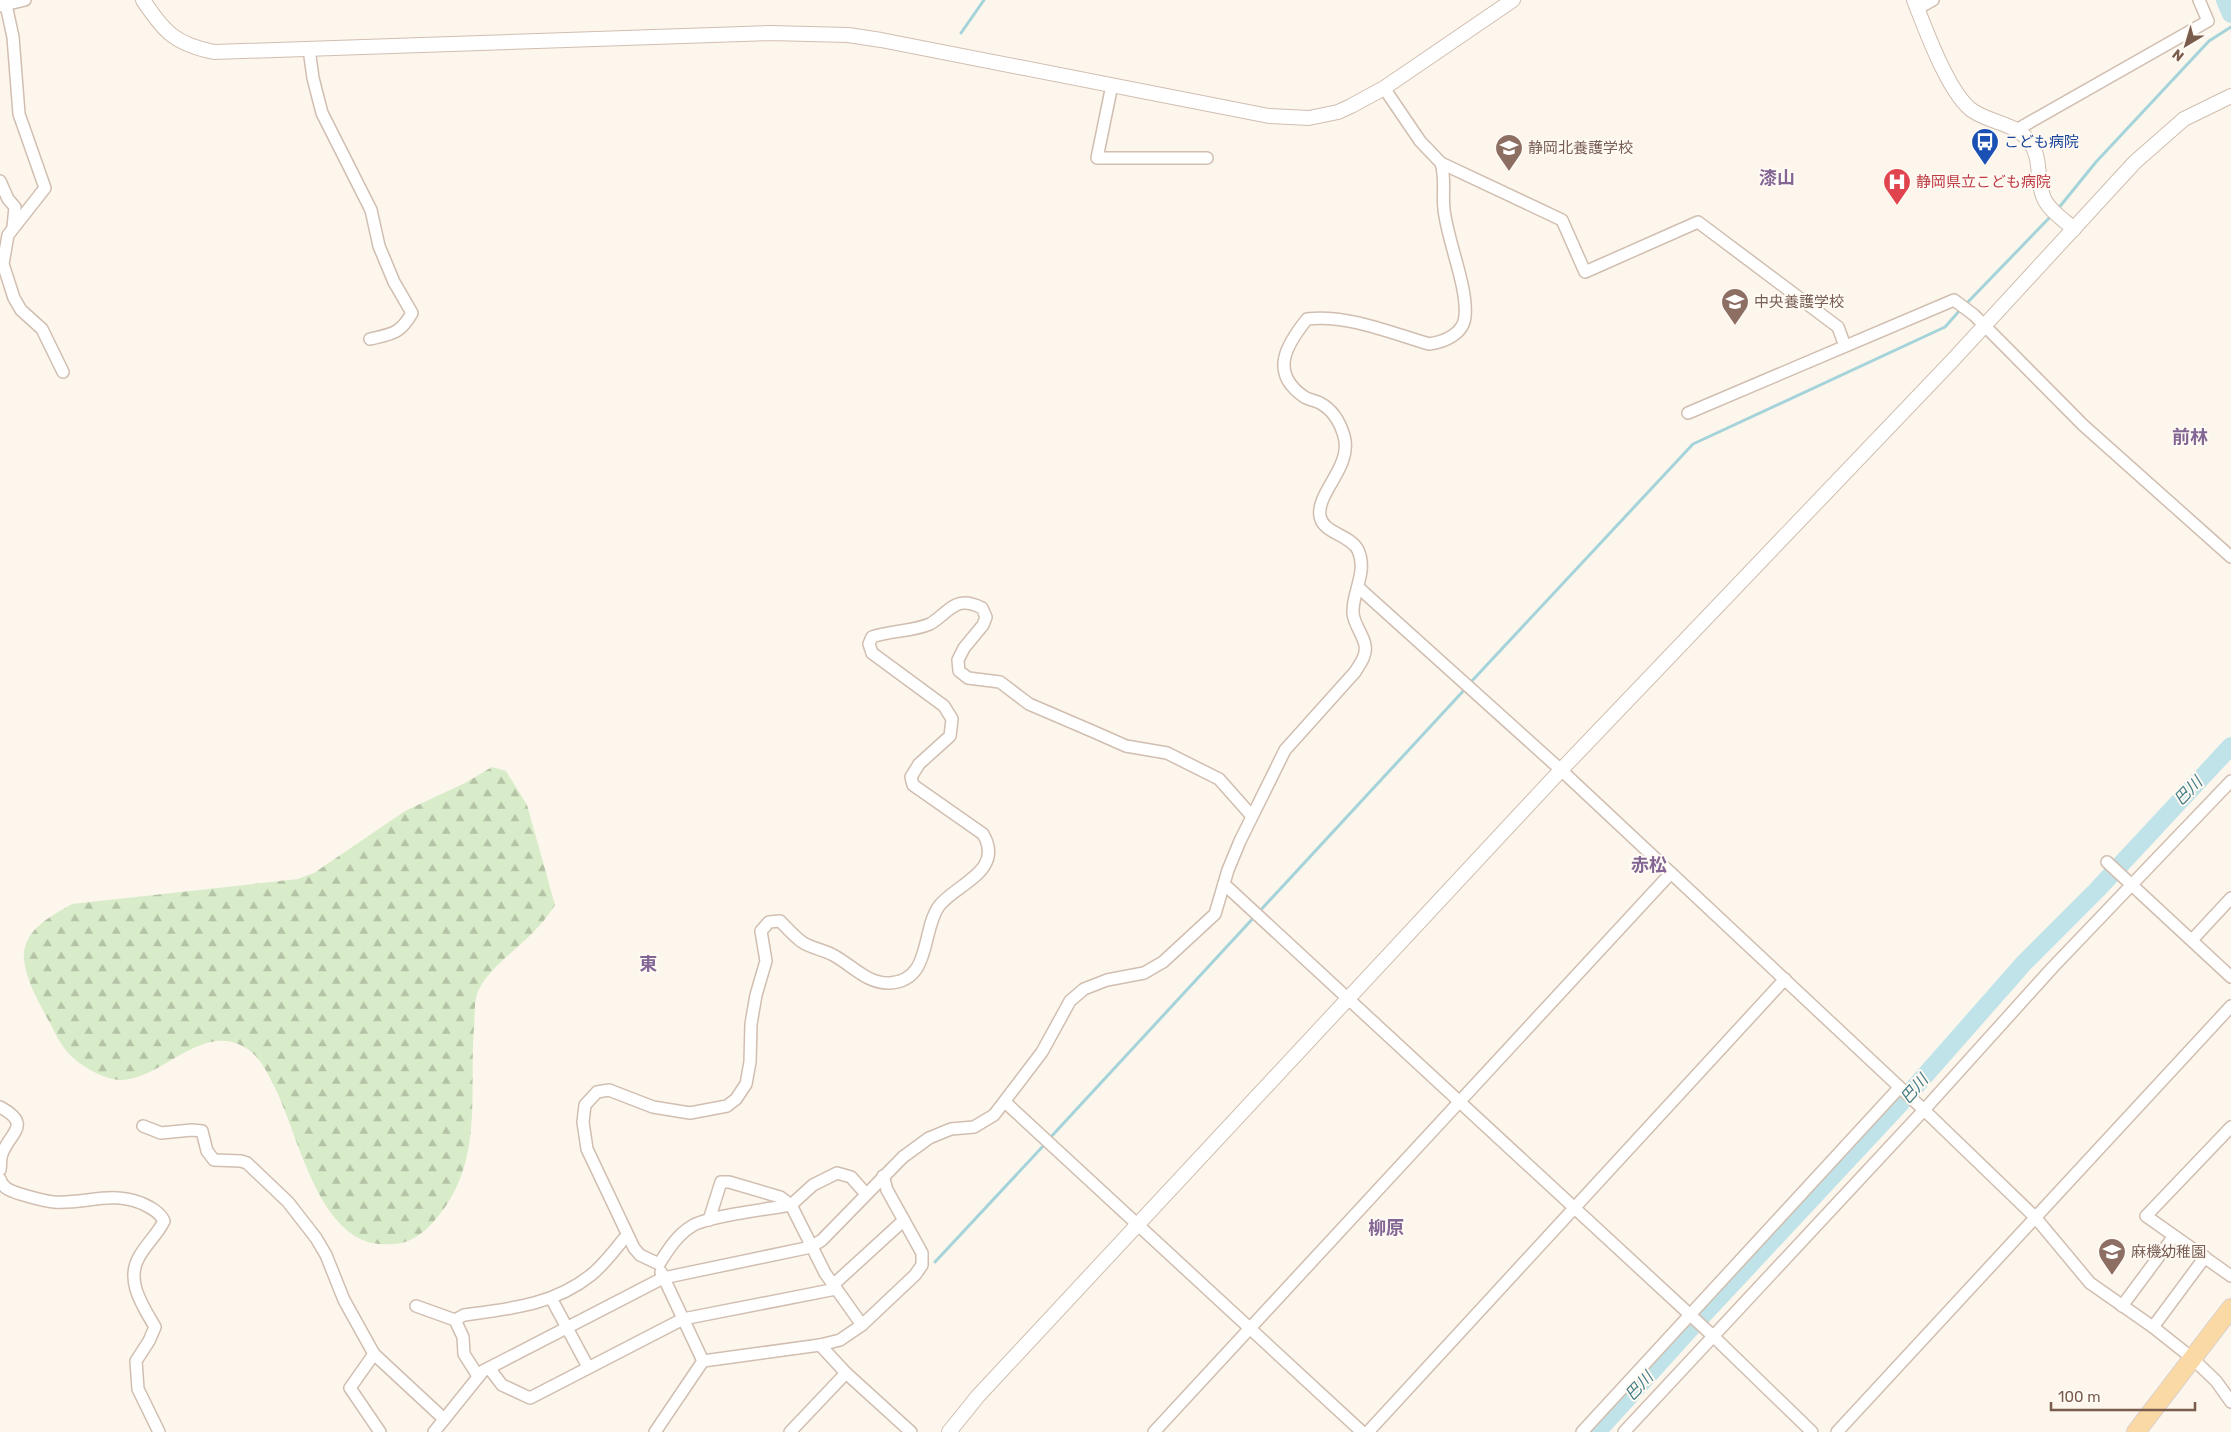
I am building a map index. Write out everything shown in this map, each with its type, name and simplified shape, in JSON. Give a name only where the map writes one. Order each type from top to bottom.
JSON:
[{"type":"main road","points":[[2136,1432],[2231,1308]]},
{"type":"street","points":[[25,0],[3,6],[13,37],[19,114],[45,188],[8,235],[3,264],[5,276],[21,310],[42,329],[63,372]]},
{"type":"street","points":[[143,0],[159,25],[178,42],[191,48],[214,52],[770,33],[826,34],[881,40],[1269,116],[1295,118],[1309,118],[1338,112],[1384,88],[1513,0]]},
{"type":"street","points":[[1933,0],[1915,4],[1960,100],[1984,117],[2018,129],[2034,146],[2042,194],[2046,203],[2074,229]]},
{"type":"street","points":[[2018,129],[2208,21],[2199,0]]},
{"type":"street","points":[[309,49],[312,78],[322,114],[371,210],[379,246],[394,282],[412,313],[404,328],[370,339]]},
{"type":"street","points":[[1112,85],[1097,158],[1207,158]]},
{"type":"street","points":[[1384,88],[1420,141],[1442,163],[1562,220],[1585,272],[1698,222],[1838,327],[1845,346]]},
{"type":"street","points":[[949,1432],[978,1396],[1347,998],[2157,141],[2184,119],[2231,96]]},
{"type":"street","points":[[434,1432],[478,1376],[489,1368],[664,1278],[811,1247],[822,1240],[883,1176],[903,1157],[929,1138],[951,1128],[974,1128],[994,1115],[1042,1052],[1070,1001],[1084,989],[1107,980],[1144,973],[1163,962],[1215,914],[1228,870],[1251,815],[1285,750],[1354,672],[1363,659],[1365,645],[1353,613],[1359,588],[1362,560],[1351,540],[1325,527],[1320,519],[1319,506],[1329,490],[1345,454],[1345,437],[1337,418],[1320,403],[1303,396],[1289,382],[1283,369],[1284,357],[1290,341],[1307,319],[1322,317],[1353,323],[1429,344],[1440,342],[1456,334],[1463,325],[1466,316],[1464,298],[1443,209],[1444,172],[1442,163]]},
{"type":"street","points":[[0,181],[8,199],[15,207],[13,227]]},
{"type":"street","points":[[1688,413],[1954,300],[1974,315],[2083,425],[2231,557]]},
{"type":"street","points":[[1359,588],[1561,770],[1924,1110],[2036,1217],[2090,1283],[2153,1327],[2192,1358],[2216,1381],[2231,1402]]},
{"type":"street","points":[[703,1361],[659,1264],[640,1255],[634,1248],[587,1149],[583,1122],[585,1105],[597,1092],[609,1090],[653,1107],[690,1113],[727,1106],[736,1099],[746,1084],[750,1062],[750,1024],[766,961],[761,931],[769,922],[780,921],[802,942],[834,955],[871,980],[891,983],[910,976],[922,963],[932,919],[940,904],[970,881],[984,865],[990,852],[989,844],[983,834],[913,785],[911,777],[919,764],[950,736],[952,719],[944,706],[872,653],[869,644],[872,637],[883,633],[910,630],[931,623],[956,605],[976,604],[982,608],[986,618],[983,625],[964,648],[957,666],[959,671],[968,678],[1000,682],[1030,704],[1126,746],[1167,753],[1219,779],[1251,815]]},
{"type":"street","points":[[1624,1432],[1924,1110],[2054,967],[2231,781]]},
{"type":"street","points":[[2107,862],[2231,977]]},
{"type":"street","points":[[1154,1432],[1671,873]]},
{"type":"street","points":[[1224,884],[1690,1314],[1812,1432]]},
{"type":"street","points":[[2192,940],[2231,898]]},
{"type":"street","points":[[1368,1432],[1785,980]]},
{"type":"street","points":[[1838,1432],[2231,1006]]},
{"type":"street","points":[[1582,1432],[1899,1088]]},
{"type":"street","points":[[1005,1102],[1362,1432]]},
{"type":"street","points":[[0,1107],[11,1112],[17,1121],[18,1129],[2,1154],[0,1170]]},
{"type":"street","points":[[143,1126],[161,1133],[202,1131],[207,1151],[214,1160],[241,1161],[259,1172],[288,1202],[316,1238],[326,1255],[344,1300],[374,1354],[444,1419]]},
{"type":"street","points":[[2231,1127],[2146,1216],[2231,1276]]},
{"type":"street","points":[[659,1264],[674,1241],[693,1225],[709,1220],[791,1205],[812,1185],[836,1173],[851,1177],[866,1194]]},
{"type":"street","points":[[655,1432],[703,1361],[820,1345],[840,1340],[862,1325],[915,1275],[922,1265],[922,1253],[887,1190],[883,1176]]},
{"type":"street","points":[[0,1179],[8,1190],[27,1196],[54,1202],[111,1196],[125,1197],[149,1206],[162,1216],[164,1222],[156,1236],[138,1258],[134,1276],[137,1294],[155,1327],[150,1341],[136,1361],[138,1389],[159,1432]]},
{"type":"street","points":[[709,1220],[721,1182],[729,1182],[780,1197],[791,1205],[811,1247],[835,1287],[862,1325]]},
{"type":"street","points":[[489,1368],[502,1386],[530,1398],[684,1318],[835,1287],[903,1221]]},
{"type":"street","points":[[455,1320],[464,1315],[530,1306],[569,1290],[592,1274],[627,1235]]},
{"type":"street","points":[[2122,1306],[2174,1236]]},
{"type":"street","points":[[2153,1327],[2205,1257]]},
{"type":"street","points":[[551,1298],[588,1367]]},
{"type":"street","points":[[416,1306],[455,1320],[463,1337],[464,1354],[478,1376]]},
{"type":"street","points":[[820,1345],[846,1374],[911,1432]]},
{"type":"street","points":[[374,1354],[350,1388],[380,1432]]},
{"type":"street","points":[[790,1432],[846,1374]]},
{"type":"green space","points":[[492,767],[506,771],[527,805],[555,905],[531,934],[491,973],[478,991],[473,1050],[472,1122],[464,1167],[456,1189],[443,1210],[432,1224],[419,1235],[399,1243],[372,1243],[352,1234],[336,1219],[322,1199],[310,1176],[271,1079],[260,1061],[249,1050],[233,1042],[218,1041],[203,1044],[144,1075],[120,1080],[102,1076],[86,1068],[69,1054],[60,1042],[31,986],[24,960],[24,950],[27,941],[32,933],[47,919],[72,904],[298,879],[314,873],[405,811],[465,783]]},
{"type":"waterway","points":[[961,33],[984,0]]},
{"type":"waterway","name":"巴川","points":[[2225,0],[2231,14]]},
{"type":"waterway","points":[[2057,210],[2096,162],[2209,41],[2231,27]]},
{"type":"waterway","points":[[1965,305],[2053,214]]},
{"type":"waterway","points":[[1470,683],[1693,444],[1945,327],[1961,309]]},
{"type":"waterway","points":[[1049,1139],[1466,688]]},
{"type":"waterway","name":"巴川","points":[[1597,1432],[1691,1328],[1899,1105],[2024,963],[2097,890],[2231,746]]},
{"type":"waterway","points":[[935,1262],[1045,1144]]},
{"type":"place","name":"こども病院","points":[[1985,166]]},
{"type":"place","name":"静岡北養護学校","points":[[1509,172]]},
{"type":"place","name":"静岡県立こども病院","points":[[1897,206]]},
{"type":"place","name":"中央養護学校","points":[[1735,326]]},
{"type":"place","name":"麻機幼稚園","points":[[2112,1276]]},
{"type":"district","name":"漆山","points":[[1777,178]]},
{"type":"district","name":"前林","points":[[2190,437]]},
{"type":"district","name":"赤松","points":[[1649,865]]},
{"type":"district","name":"東","points":[[648,964]]},
{"type":"district","name":"柳原","points":[[1386,1228]]}]
